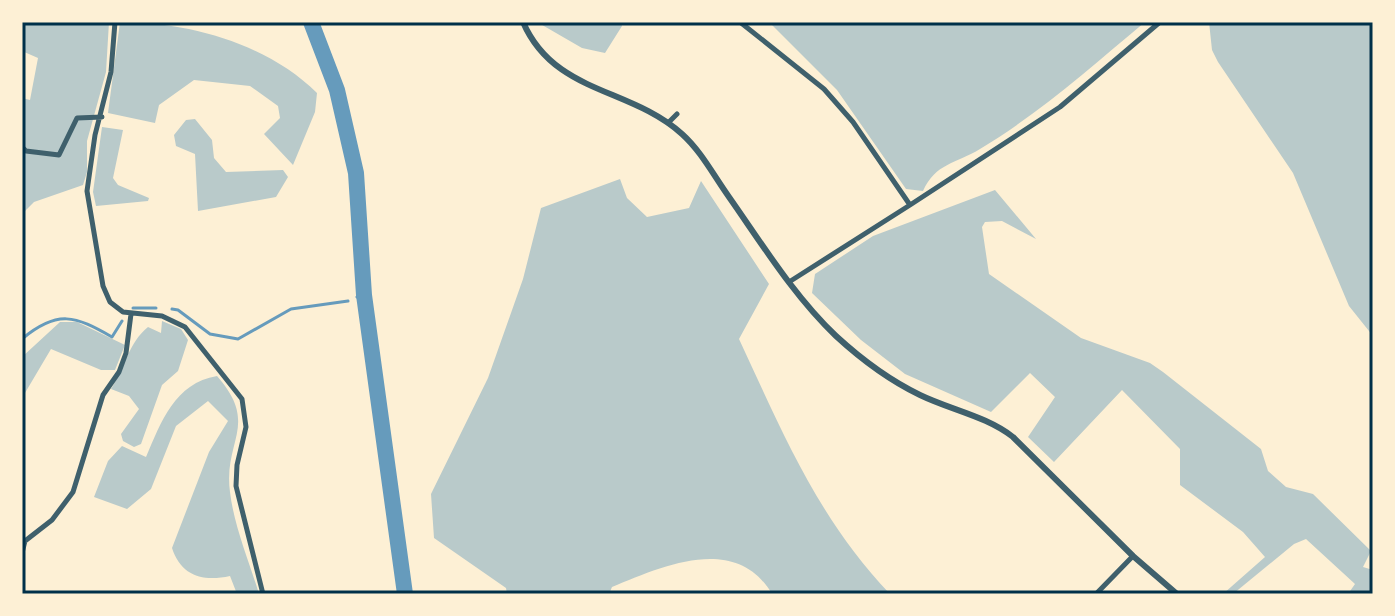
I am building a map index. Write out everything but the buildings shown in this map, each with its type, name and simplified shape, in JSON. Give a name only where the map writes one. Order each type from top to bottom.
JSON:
[{"type":"street","points":[[115,22],[102,117],[95,135],[87,191],[106,297],[116,308],[131,314],[162,316],[185,327],[242,399],[246,427],[237,465],[236,486],[263,594]]},
{"type":"street","points":[[523,22],[534,45],[550,62],[668,123],[697,150],[789,282],[836,335],[883,373],[919,394],[990,423],[1013,437],[1133,556],[1177,594]]},
{"type":"street","points":[[740,22],[824,89],[853,122],[910,205]]},
{"type":"street","points":[[789,282],[1060,107],[1160,22]]},
{"type":"street","points":[[22,92],[22,115]]},
{"type":"street","points":[[668,123],[677,114]]},
{"type":"street","points":[[22,147],[26,151],[59,155],[77,118],[102,117]]},
{"type":"street","points":[[22,553],[25,541],[59,513],[73,492],[103,395],[119,372],[126,353],[131,314]]},
{"type":"street","points":[[1096,594],[1133,556]]},
{"type":"shaded area","points":[[22,22],[109,22],[106,72],[87,141],[87,172],[83,185],[34,202],[22,214],[22,98],[30,100],[38,58],[22,51]]},
{"type":"shaded area","points":[[120,22],[173,26],[226,39],[275,61],[297,76],[317,93],[315,112],[293,165],[264,134],[280,118],[278,106],[250,86],[194,80],[159,105],[155,123],[108,113]]},
{"type":"shaded area","points":[[537,22],[621,22],[622,26],[605,53],[582,48]]},
{"type":"shaded area","points":[[769,22],[1145,22],[1024,120],[980,149],[940,169],[923,191],[906,189],[837,90]]},
{"type":"shaded area","points":[[1209,22],[1373,22],[1373,336],[1349,306],[1293,173],[1218,62],[1212,50]]},
{"type":"shaded area","points":[[195,119],[212,140],[214,158],[226,172],[283,170],[288,177],[276,197],[198,211],[195,154],[176,146],[174,135],[186,120]]},
{"type":"shaded area","points":[[102,127],[123,130],[113,178],[118,185],[149,198],[148,201],[96,206],[93,192]]},
{"type":"shaded area","points":[[620,179],[627,198],[647,217],[689,208],[701,181],[769,284],[739,339],[822,505],[890,594],[772,594],[757,575],[739,564],[719,559],[676,564],[653,571],[612,587],[609,594],[507,594],[506,588],[434,538],[431,494],[488,378],[523,279],[541,208]]},
{"type":"shaded area","points":[[995,190],[1036,239],[1002,221],[985,222],[982,227],[989,274],[1081,338],[1150,363],[1261,449],[1268,471],[1286,487],[1313,494],[1371,551],[1363,567],[1373,570],[1373,594],[1348,594],[1355,584],[1306,539],[1294,544],[1233,594],[1223,594],[1265,557],[1243,532],[1180,485],[1180,449],[1122,390],[1054,462],[1028,437],[1055,397],[1030,373],[991,412],[905,374],[861,340],[812,293],[815,274],[873,236]]},
{"type":"shaded area","points":[[162,321],[181,329],[188,340],[178,371],[162,385],[141,444],[134,447],[123,441],[121,434],[139,409],[129,396],[111,389],[141,333],[148,327],[161,333]]},
{"type":"shaded area","points":[[60,322],[77,322],[125,345],[115,370],[101,370],[51,349],[22,398],[22,357]]},
{"type":"shaded area","points":[[217,376],[236,407],[238,421],[229,474],[230,492],[238,531],[259,594],[237,594],[230,576],[211,578],[194,575],[181,565],[172,548],[209,452],[228,421],[208,401],[176,426],[151,489],[127,509],[94,497],[108,461],[122,446],[146,457],[164,418],[180,395],[203,380]]},
{"type":"waterway","points":[[311,22],[337,90],[356,173],[364,295],[405,594]]},
{"type":"waterway","points":[[357,297],[364,295]]},
{"type":"waterway","points":[[172,309],[178,310],[210,334],[238,339],[291,309],[348,301]]},
{"type":"waterway","points":[[133,308],[156,308]]},
{"type":"waterway","points":[[22,339],[46,323],[67,319],[77,320],[112,337],[122,321]]}]
